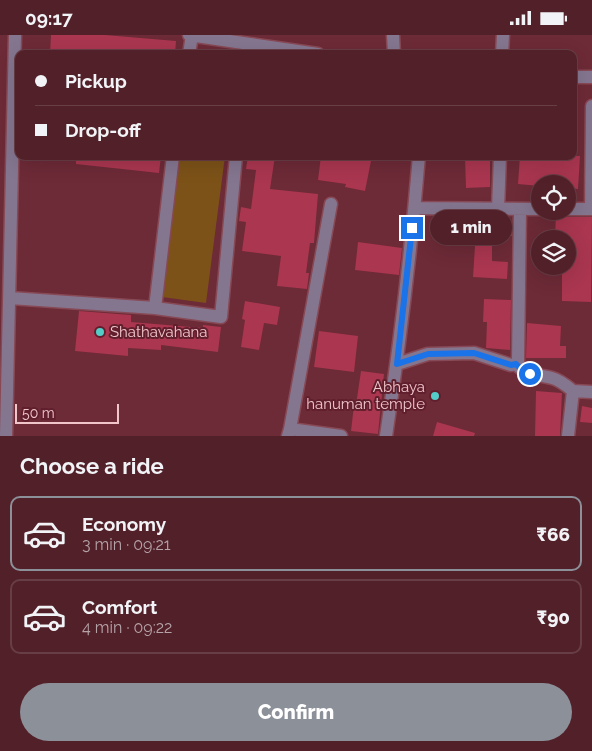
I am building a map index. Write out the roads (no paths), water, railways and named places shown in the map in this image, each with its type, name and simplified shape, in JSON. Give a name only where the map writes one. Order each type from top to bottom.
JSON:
[{"type":"street","points":[[6,436],[15,35]]},
{"type":"street","points":[[189,50],[191,35],[231,38],[296,50]]},
{"type":"street","points":[[393,35],[394,50]]},
{"type":"street","points":[[502,50],[503,35]]},
{"type":"street","points":[[577,77],[592,77]]},
{"type":"street","points":[[576,209],[592,209],[592,106]]},
{"type":"street","points":[[155,308],[173,160]]},
{"type":"street","points":[[10,299],[155,308],[221,317],[236,160]]},
{"type":"street","points":[[386,436],[397,364],[418,160]]},
{"type":"street","points":[[498,209],[500,160]]},
{"type":"street","points":[[331,204],[289,433],[341,436]]},
{"type":"street","points":[[414,208],[531,209]]},
{"type":"street","points":[[516,364],[518,361],[520,209]]},
{"type":"street","points":[[397,364],[428,354],[474,353],[511,365],[516,364]]},
{"type":"street","points":[[516,364],[530,374],[554,378],[564,383],[573,391],[592,392]]},
{"type":"street","points":[[568,436],[573,391]]},
{"type":"place","name":"Shathavahana","points":[[100,332]]},
{"type":"place","name":"Abhaya hanuman temple","points":[[435,396]]}]
